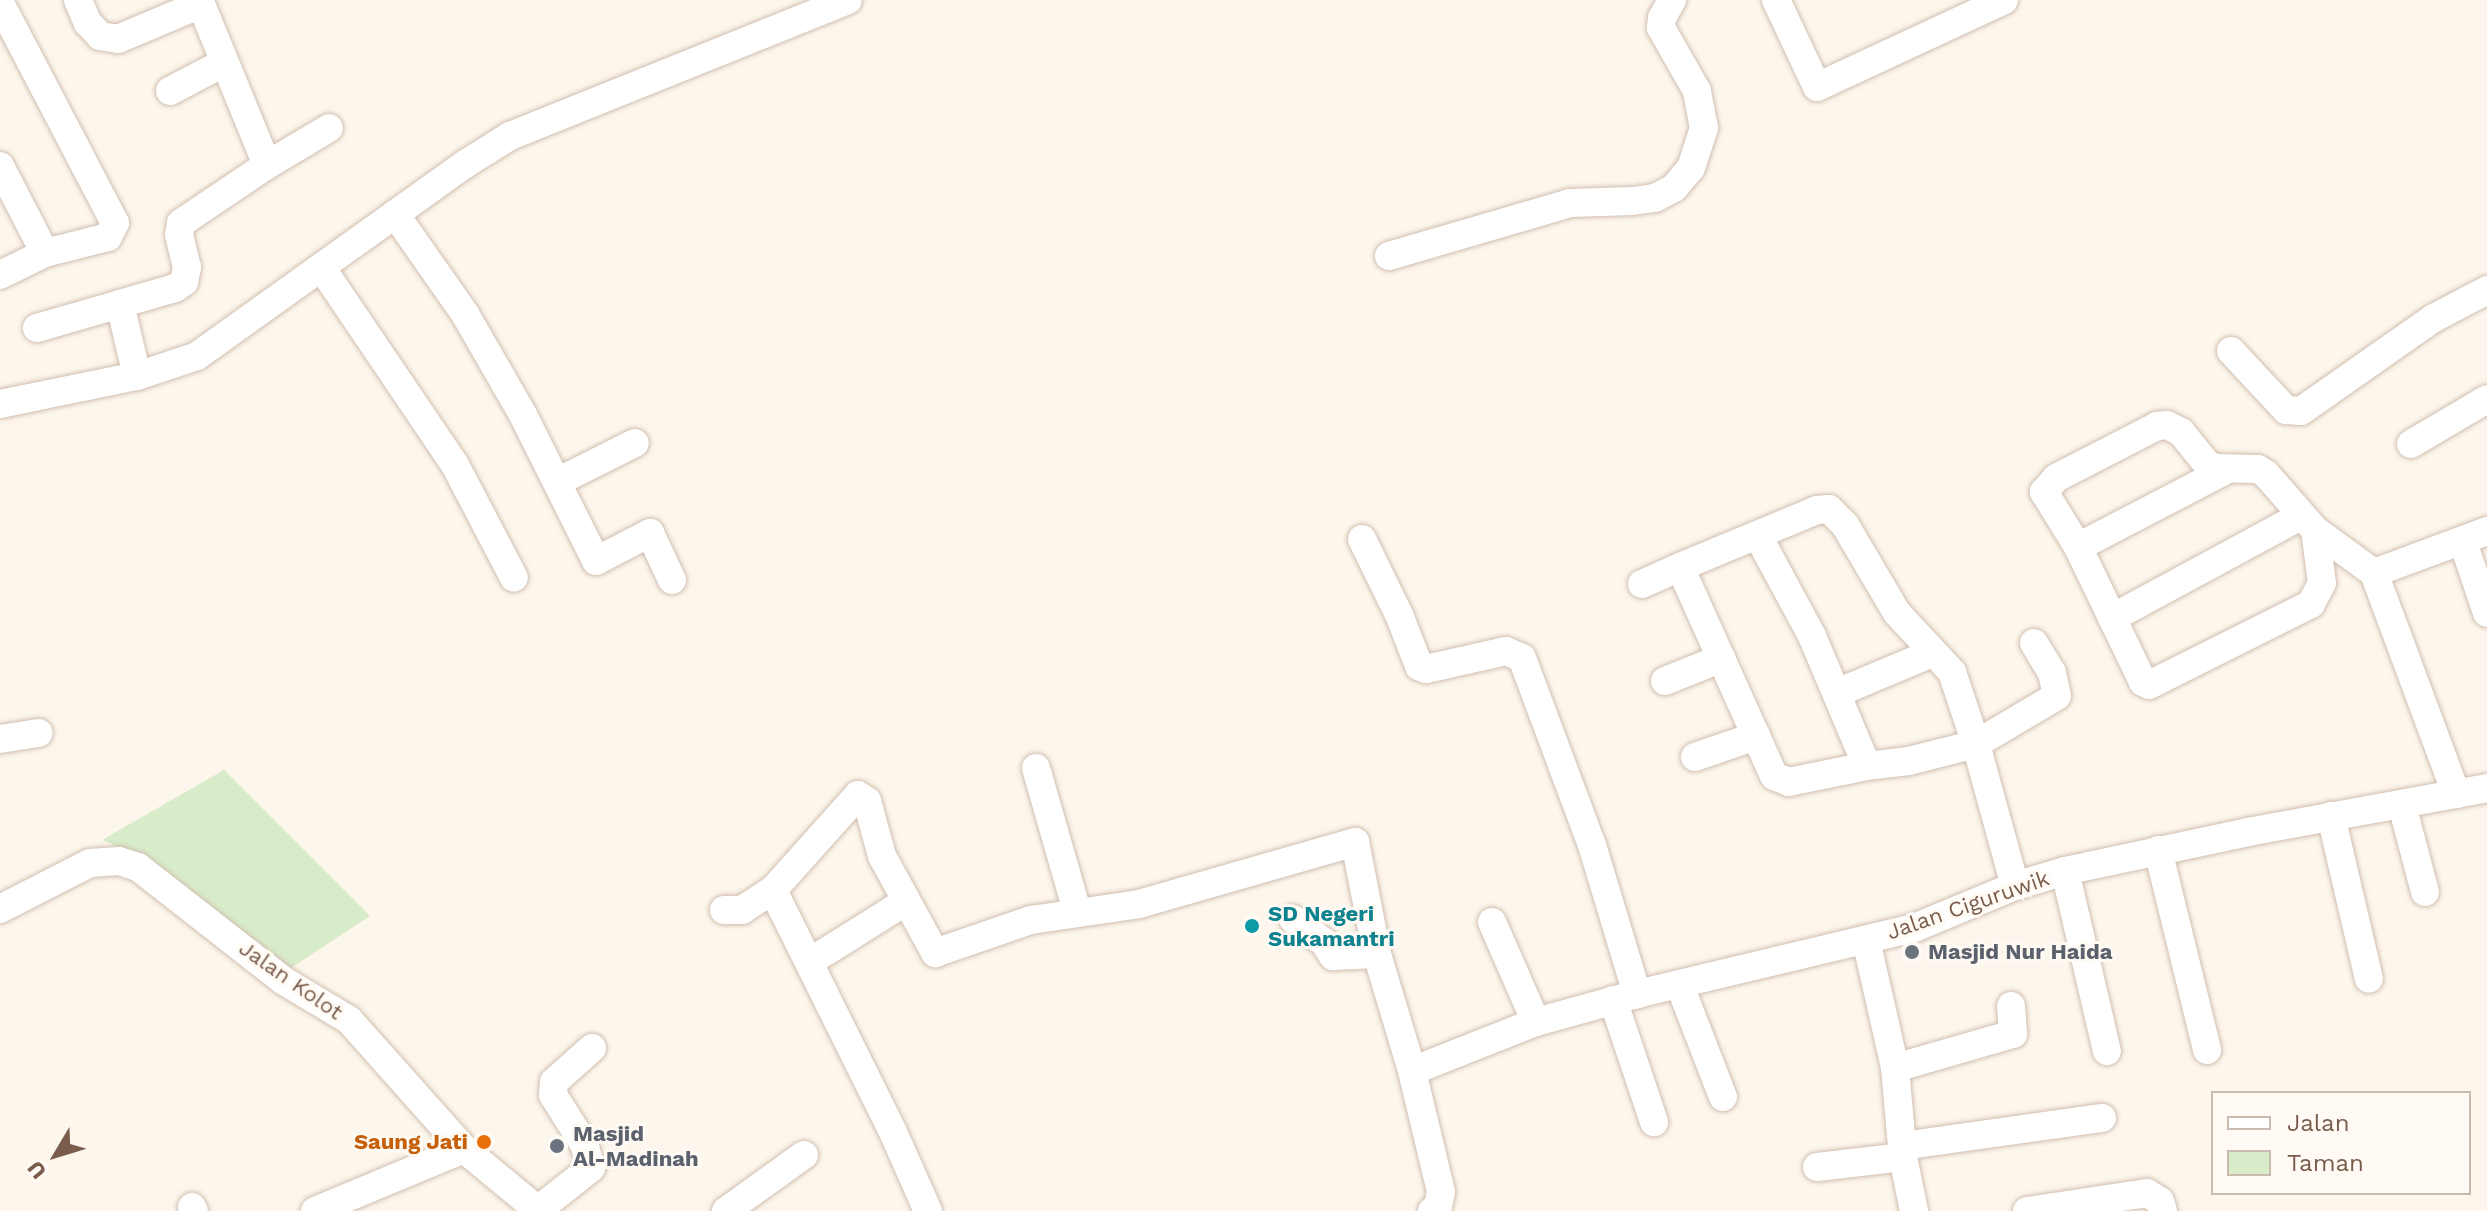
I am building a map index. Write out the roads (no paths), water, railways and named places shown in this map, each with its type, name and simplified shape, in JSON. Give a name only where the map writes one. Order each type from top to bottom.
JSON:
[{"type":"street","points":[[78,0],[88,23],[100,36],[118,39],[200,2],[267,165]]},
{"type":"street","points":[[1389,256],[1570,203],[1655,198],[1674,188],[1691,168],[1704,128],[1697,91],[1661,28],[1662,18],[1672,0]]},
{"type":"street","points":[[1776,0],[1817,87],[2004,0]]},
{"type":"street","points":[[0,404],[137,376],[197,356],[510,136],[838,2]]},
{"type":"street","points":[[0,3],[115,223],[108,237],[45,253],[0,275]]},
{"type":"street","points":[[170,91],[223,63]]},
{"type":"street","points":[[37,328],[175,288],[184,282],[187,267],[179,235],[181,223],[329,128]]},
{"type":"street","points":[[0,166],[45,253]]},
{"type":"street","points":[[395,214],[465,314],[557,482],[596,561],[650,533],[672,580]]},
{"type":"street","points":[[321,267],[455,465],[514,578]]},
{"type":"street","points":[[2231,351],[2286,410],[2301,411],[2434,318],[2487,290]]},
{"type":"street","points":[[120,304],[137,376]]},
{"type":"street","points":[[2411,444],[2487,399]]},
{"type":"street","points":[[2224,471],[2207,464],[2175,428],[2157,426],[2056,478],[2045,488],[2045,497],[2078,547],[2143,682],[2156,684],[2311,604],[2322,583],[2308,523]]},
{"type":"street","points":[[557,482],[635,443]]},
{"type":"street","points":[[2078,547],[2224,471],[2258,469],[2308,523],[2374,573],[2456,794]]},
{"type":"street","points":[[1642,584],[1823,508],[1835,513],[1897,613],[1952,672],[1976,744],[2015,886]]},
{"type":"street","points":[[2112,618],[2308,523]]},
{"type":"street","points":[[1758,536],[1812,636],[1867,766]]},
{"type":"street","points":[[2374,573],[2475,536],[2487,613]]},
{"type":"street","points":[[1362,539],[1422,668],[1506,651],[1522,658],[1592,845],[1654,1122]]},
{"type":"street","points":[[1680,567],[1774,776],[1780,781],[1902,763],[1976,744],[2057,696],[2052,673],[2034,643]]},
{"type":"street","points":[[1837,693],[1932,653]]},
{"type":"street","points":[[1665,681],[1722,658]]},
{"type":"street","points":[[0,739],[39,733]]},
{"type":"street","points":[[1695,757],[1756,736]]},
{"type":"street","points":[[1036,768],[1077,911]]},
{"type":"street","name":"Jalan Ciguruwik","points":[[1412,1071],[1536,1022],[1625,997],[1914,928],[2015,886],[2065,871],[2158,850],[2487,788]]},
{"type":"street","points":[[724,910],[742,910],[773,890],[855,797],[861,795],[867,801],[882,856],[935,953],[1031,920],[1139,904],[1355,842],[1377,954],[1412,1071],[1441,1192],[1438,1206],[1432,1211]]},
{"type":"street","points":[[2402,805],[2425,892]]},
{"type":"street","points":[[2331,816],[2369,979]]},
{"type":"street","points":[[2158,850],[2207,1050]]},
{"type":"street","name":"Jalan Kolot","points":[[0,909],[90,863],[119,861],[138,867],[284,981],[349,1020],[464,1149],[539,1210]]},
{"type":"street","points":[[2065,871],[2107,1051]]},
{"type":"street","points":[[773,890],[811,961],[928,1211]]},
{"type":"street","points":[[811,961],[905,902]]},
{"type":"street","points":[[1293,919],[1324,942],[1333,956],[1377,954]]},
{"type":"street","points":[[1492,922],[1536,1022]]},
{"type":"street","points":[[1866,940],[1895,1068],[1903,1152],[1914,1211]]},
{"type":"street","points":[[1680,986],[1723,1097]]},
{"type":"street","points":[[1895,1068],[2013,1034],[2011,1006]]},
{"type":"street","points":[[539,1210],[591,1168],[584,1144],[553,1095],[554,1082],[592,1048]]},
{"type":"street","points":[[1817,1167],[2102,1118]]},
{"type":"street","points":[[315,1211],[464,1149]]},
{"type":"street","points":[[726,1211],[804,1155]]},
{"type":"street","points":[[2027,1211],[2147,1193],[2156,1197],[2163,1211]]},
{"type":"place","name":"SD Negeri Sukamantri","points":[[1252,926]]},
{"type":"place","name":"Masjid Nur Haida","points":[[1912,952]]},
{"type":"place","name":"Saung Jati","points":[[484,1142]]},
{"type":"place","name":"Masjid Al-Madinah","points":[[557,1146]]}]
